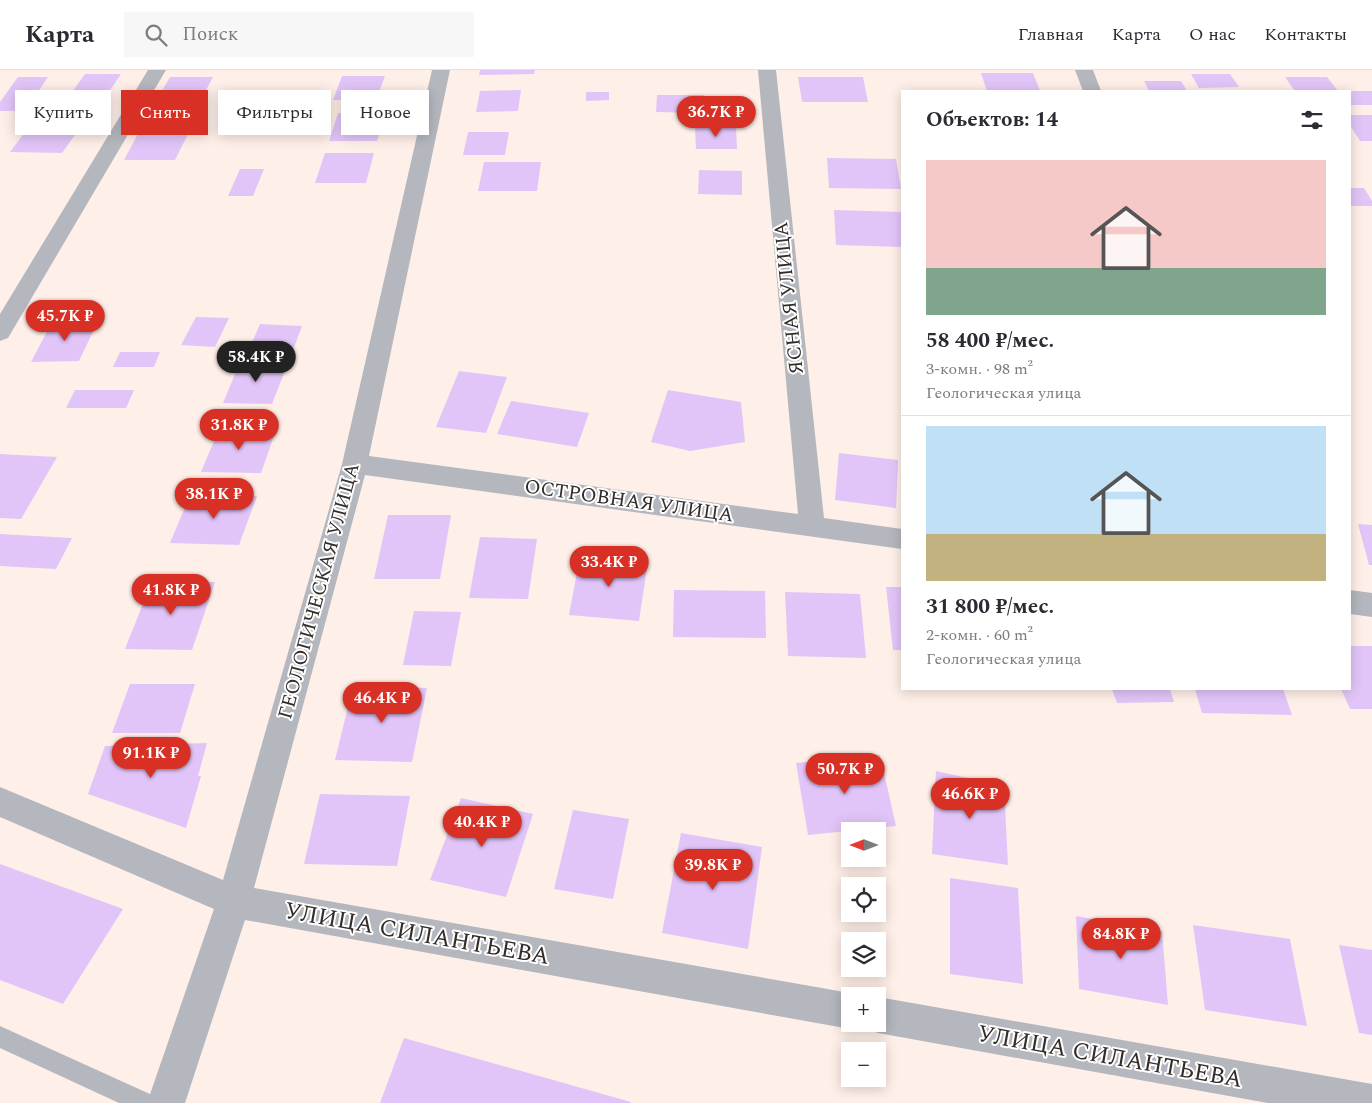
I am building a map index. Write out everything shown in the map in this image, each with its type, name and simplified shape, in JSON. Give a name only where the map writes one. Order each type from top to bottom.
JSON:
[{"type":"street","points":[[0,333],[157,70]]},
{"type":"street","name":"ГЕОЛОГИЧЕСКАЯ УЛИЦА","points":[[166,1103],[234,901],[354,464],[441,70]]},
{"type":"street","name":"ЯСНАЯ УЛИЦА","points":[[767,70],[812,526]]},
{"type":"street","points":[[1084,70],[1092,90]]},
{"type":"street","name":"ОСТРОВНАЯ УЛИЦА","points":[[354,464],[901,539]]},
{"type":"street","points":[[1351,602],[1372,605]]},
{"type":"street","name":"УЛИЦА СИЛАНТЬЕВА","points":[[0,802],[234,901],[841,1009]]},
{"type":"street","name":"УЛИЦА СИЛАНТЬЕВА","points":[[886,1017],[1372,1103]]},
{"type":"lane","points":[[0,1038],[144,1103]]},
{"type":"building","points":[[480,70],[535,70],[534,74],[479,75]]},
{"type":"building","points":[[981,73],[1033,73],[1040,90],[987,90]]},
{"type":"building","points":[[85,74],[121,74],[110,90],[74,90]]},
{"type":"building","points":[[1191,74],[1230,74],[1239,87],[1199,88]]},
{"type":"building","points":[[342,76],[385,76],[380,90],[341,90],[341,100],[333,100]]},
{"type":"building","points":[[18,77],[48,77],[39,90],[15,90],[15,111],[0,111],[0,102]]},
{"type":"building","points":[[170,77],[213,77],[206,90],[162,90]]},
{"type":"building","points":[[798,77],[863,77],[868,102],[802,102]]},
{"type":"building","points":[[1285,77],[1327,77],[1337,90],[1294,90]]},
{"type":"building","points":[[1144,81],[1181,81],[1186,90],[1148,90]]},
{"type":"building","points":[[521,90],[518,111],[476,112],[480,91]]},
{"type":"building","points":[[1351,91],[1372,91],[1372,105],[1351,105]]},
{"type":"building","points":[[586,92],[609,92],[609,100],[586,101]]},
{"type":"building","points":[[657,95],[704,95],[704,113],[656,112]]},
{"type":"building","points":[[338,113],[341,113],[341,135],[379,135],[377,141],[329,141]]},
{"type":"building","points":[[1351,115],[1372,115],[1372,141],[1360,141],[1351,127]]},
{"type":"building","points":[[695,127],[736,127],[737,149],[696,149]]},
{"type":"building","points":[[468,132],[509,132],[505,155],[463,155]]},
{"type":"building","points":[[23,135],[75,135],[62,153],[10,152]]},
{"type":"building","points":[[137,135],[188,135],[175,160],[124,160]]},
{"type":"building","points":[[325,153],[374,153],[366,183],[315,183]]},
{"type":"building","points":[[827,158],[896,159],[901,189],[829,188]]},
{"type":"building","points":[[484,162],[541,162],[537,191],[478,191]]},
{"type":"building","points":[[240,169],[264,169],[253,196],[228,196]]},
{"type":"building","points":[[699,170],[742,171],[742,195],[698,194]]},
{"type":"building","points":[[1351,188],[1364,188],[1372,201],[1372,206],[1351,206]]},
{"type":"building","points":[[834,210],[901,212],[901,247],[836,245]]},
{"type":"building","points":[[196,317],[229,318],[215,347],[181,345]]},
{"type":"building","points":[[98,321],[79,361],[31,362],[52,322]]},
{"type":"building","points":[[260,324],[302,326],[292,353],[248,352]]},
{"type":"building","points":[[120,352],[160,352],[154,367],[113,367]]},
{"type":"building","points":[[240,362],[288,363],[272,404],[223,403]]},
{"type":"building","points":[[459,371],[507,377],[486,433],[436,427]]},
{"type":"building","points":[[75,390],[134,390],[126,408],[66,408]]},
{"type":"building","points":[[668,390],[741,402],[745,442],[690,451],[651,442]]},
{"type":"building","points":[[511,401],[589,413],[577,447],[497,434]]},
{"type":"building","points":[[219,429],[276,430],[261,473],[201,472]]},
{"type":"building","points":[[839,453],[898,460],[896,508],[835,500]]},
{"type":"building","points":[[0,454],[57,457],[21,519],[0,518]]},
{"type":"building","points":[[190,495],[257,496],[239,545],[170,543]]},
{"type":"building","points":[[388,515],[451,515],[440,579],[374,579]]},
{"type":"building","points":[[1358,524],[1372,525],[1372,565],[1369,565]]},
{"type":"building","points":[[0,534],[72,538],[56,569],[0,566]]},
{"type":"building","points":[[480,537],[537,539],[528,599],[469,598]]},
{"type":"building","points":[[580,556],[648,561],[639,621],[569,615]]},
{"type":"building","points":[[152,581],[215,582],[192,650],[125,649]]},
{"type":"building","points":[[886,587],[901,587],[901,650],[893,650]]},
{"type":"building","points":[[674,590],[765,591],[766,638],[673,637]]},
{"type":"building","points":[[785,592],[860,594],[866,658],[788,656]]},
{"type":"building","points":[[414,611],[461,612],[451,666],[403,665]]},
{"type":"building","points":[[1351,646],[1372,646],[1372,709],[1350,709],[1341,690],[1351,690]]},
{"type":"building","points":[[130,684],[195,684],[180,733],[112,733]]},
{"type":"building","points":[[353,686],[427,688],[412,762],[335,760]]},
{"type":"building","points":[[1112,690],[1170,690],[1174,702],[1117,703]]},
{"type":"building","points":[[1195,690],[1283,690],[1292,715],[1202,713]]},
{"type":"building","points":[[207,743],[198,776],[201,776],[186,828],[88,794],[105,746]]},
{"type":"building","points":[[880,755],[896,826],[886,827],[886,822],[841,822],[841,832],[808,835],[796,763]]},
{"type":"building","points":[[936,771],[1004,786],[1008,865],[932,854]]},
{"type":"building","points":[[320,794],[410,796],[397,866],[304,864]]},
{"type":"building","points":[[461,798],[533,814],[506,897],[430,880]]},
{"type":"building","points":[[573,810],[629,819],[613,899],[554,889]]},
{"type":"building","points":[[681,833],[762,847],[748,949],[662,933]]},
{"type":"building","points":[[0,864],[123,909],[63,1004],[0,980]]},
{"type":"building","points":[[950,878],[1018,888],[1023,984],[950,974]]},
{"type":"building","points":[[1076,916],[1162,931],[1168,1005],[1079,989]]},
{"type":"building","points":[[1193,925],[1290,939],[1307,1026],[1205,1010]]},
{"type":"building","points":[[1339,945],[1372,950],[1372,1035],[1359,1033]]},
{"type":"building","points":[[404,1038],[631,1102],[631,1103],[380,1103]]}]
